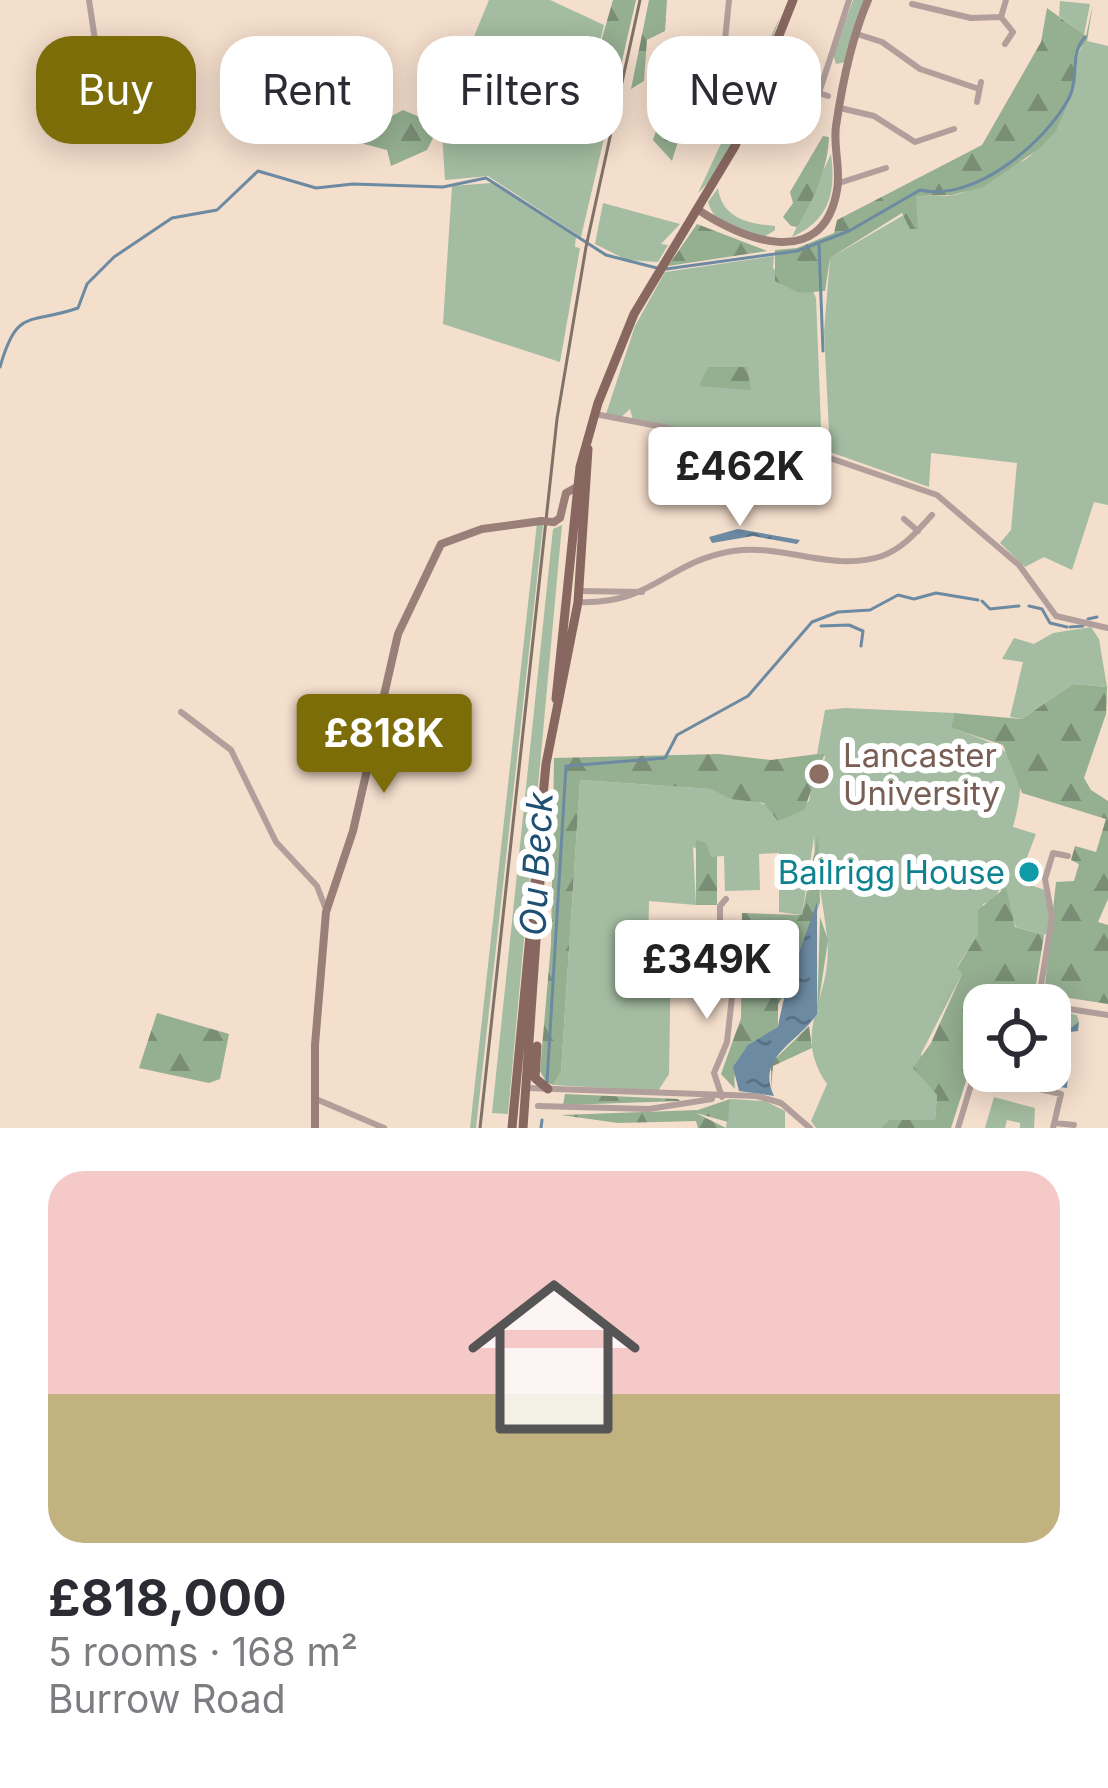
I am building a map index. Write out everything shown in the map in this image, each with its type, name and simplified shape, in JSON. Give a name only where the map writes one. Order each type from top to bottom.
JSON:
[{"type":"main road","points":[[523,1128],[539,841],[590,433],[624,335],[735,146],[793,0]]},
{"type":"main road","points":[[556,699],[556,668],[573,597]]},
{"type":"main road","points":[[539,841],[544,920],[535,1078],[548,1089]]},
{"type":"main road","points":[[512,1128],[524,1101],[541,891]]},
{"type":"street","points":[[89,0],[94,36]]},
{"type":"street","points":[[725,36],[729,0]]},
{"type":"street","points":[[828,96],[819,93],[850,0]]},
{"type":"street","points":[[696,208],[756,242],[786,243],[820,224],[838,183],[835,156],[840,108],[868,0]]},
{"type":"street","points":[[1001,17],[1006,0]]},
{"type":"street","points":[[912,4],[971,18],[1001,17]]},
{"type":"street","points":[[1001,17],[1013,32],[1005,44]]},
{"type":"street","points":[[856,34],[882,42],[920,69],[980,85],[977,103]]},
{"type":"street","points":[[829,66],[848,70]]},
{"type":"street","points":[[840,108],[874,116],[915,142],[954,129]]},
{"type":"street","points":[[943,134],[948,147]]},
{"type":"street","points":[[838,183],[881,167]]},
{"type":"street","points":[[595,414],[710,436],[760,452],[824,456],[938,495],[1019,566],[1056,616],[1104,626]]},
{"type":"street","points":[[315,1128],[326,913],[364,789],[398,634],[430,557],[441,544],[466,533],[554,522],[560,518],[566,493],[581,487]]},
{"type":"street","points":[[573,597],[642,592],[698,560],[728,552],[868,559],[897,549],[932,514]]},
{"type":"street","points":[[904,519],[918,531]]},
{"type":"street","points":[[181,712],[231,750],[276,842],[317,886],[326,913]]},
{"type":"street","points":[[1046,984],[1052,917],[1046,866],[1053,853],[1067,856]]},
{"type":"street","points":[[317,886],[334,888]]},
{"type":"street","points":[[719,1098],[715,1072],[727,1042],[737,951],[721,927],[720,906],[726,899]]},
{"type":"street","points":[[1071,1010],[1108,1016]]},
{"type":"street","points":[[524,1101],[548,1089],[771,1099],[810,1128]]},
{"type":"street","points":[[958,1128],[969,1092]]},
{"type":"street","points":[[1051,1092],[1060,1094],[1054,1125],[1074,1125]]},
{"type":"street","points":[[314,1098],[384,1128]]},
{"type":"street","points":[[524,1101],[649,1109],[719,1098]]},
{"type":"green space","points":[[489,0],[550,0],[604,25],[601,36],[474,36]]},
{"type":"green space","points":[[613,0],[636,0],[623,57],[623,36],[603,36]]},
{"type":"green space","points":[[649,0],[667,0],[665,31],[647,36],[644,81],[631,89]]},
{"type":"green space","points":[[853,0],[865,0],[846,62],[836,64],[833,54]]},
{"type":"green space","points":[[1060,1],[1090,4],[1084,35],[1059,16]]},
{"type":"green space","points":[[1093,4],[1087,41],[1077,51],[1073,92],[1056,131],[1039,149],[983,187],[952,195],[916,196],[918,229],[910,229],[902,213],[830,258],[825,291],[799,293],[775,281],[775,250],[797,248],[834,233],[837,220],[982,145],[1041,42],[1047,8],[1086,36]]},
{"type":"green space","points":[[1087,41],[1108,46],[1108,505],[1094,502],[1072,570],[1044,557],[1025,567],[1000,543],[1011,530],[1017,463],[931,453],[929,487],[830,452],[824,332],[830,258],[914,209],[916,195],[964,192],[1030,156],[1064,111],[1074,87],[1079,52]]},
{"type":"green space","points":[[403,110],[417,116],[417,144],[430,144],[427,150],[391,166],[387,150],[364,144],[393,144],[393,115]]},
{"type":"green space","points":[[829,137],[819,183],[797,227],[791,226],[783,217],[793,203],[790,192],[821,139]]},
{"type":"green space","points":[[443,144],[603,144],[581,237],[488,176],[445,180]]},
{"type":"green space","points":[[657,144],[677,144],[672,161]]},
{"type":"green space","points":[[721,144],[733,144],[713,176],[698,193]]},
{"type":"green space","points":[[831,154],[828,203],[815,222],[792,237]]},
{"type":"green space","points":[[491,183],[576,236],[575,247],[580,248],[560,362],[443,324],[452,186]]},
{"type":"green space","points":[[718,188],[731,213],[775,226],[775,230],[764,237],[723,223],[708,202]]},
{"type":"green space","points":[[603,203],[680,224],[661,244],[668,245],[658,262],[627,260],[595,244]]},
{"type":"green space","points":[[697,224],[767,251],[668,266]]},
{"type":"green space","points":[[774,256],[773,268],[799,293],[813,291],[816,298],[822,452],[759,447],[709,432],[633,420],[630,409],[620,418],[606,414],[635,326],[665,272]]},
{"type":"green space","points":[[708,367],[747,367],[751,390],[699,386]]},
{"type":"green space","points":[[537,523],[543,525],[476,1128],[470,1128]]},
{"type":"green space","points":[[562,525],[508,1114],[492,1113],[553,529]]},
{"type":"green space","points":[[1091,627],[1099,639],[1107,687],[1073,684],[1022,719],[1010,717],[1023,662],[1002,659],[1014,638],[1034,644],[1053,633]]},
{"type":"green space","points":[[1073,684],[1107,687],[1106,714],[1084,778],[1091,790],[1108,801],[1108,899],[1098,922],[1108,925],[1108,1004],[1071,998],[1071,984],[1045,984],[1056,882],[1074,881],[1079,864],[1071,860],[1075,846],[1096,852],[1106,819],[1022,793],[1003,745],[951,728],[954,713],[1022,719]]},
{"type":"green space","points":[[825,710],[954,713],[951,728],[990,742],[1013,759],[1020,785],[1013,827],[1036,834],[1018,881],[1048,891],[1050,931],[1044,935],[1016,927],[1000,888],[994,900],[983,904],[978,934],[957,967],[962,974],[921,1054],[937,1095],[935,1121],[889,1120],[880,1128],[816,1128],[811,1121],[827,1084],[812,1047],[827,960],[814,837],[802,915],[779,912],[779,853],[759,854],[760,890],[725,891],[724,856],[711,857],[693,847],[696,905],[649,901],[648,950],[671,953],[669,1074],[658,1091],[553,1085],[561,1072],[580,780],[711,789],[792,812],[809,801],[816,765],[825,759],[824,753],[817,754]]},
{"type":"green space","points":[[825,753],[804,810],[778,821],[764,803],[731,799],[711,789],[580,780],[561,1072],[553,1085],[546,1082],[540,1071],[551,944],[554,758],[719,754],[771,760]]},
{"type":"green space","points":[[818,835],[820,902],[794,979],[778,1004],[778,1028],[744,1054],[736,1069],[735,1089],[721,1074],[741,1018],[742,913],[802,915]]},
{"type":"green space","points":[[696,840],[706,843],[711,857],[717,856],[717,905],[696,905]]},
{"type":"green space","points":[[1006,887],[1015,927],[1044,935],[1036,984],[963,984],[963,1091],[951,1128],[880,1128],[889,1120],[935,1120],[937,1095],[913,1068],[931,1043],[962,974],[957,968],[978,934],[978,910]]},
{"type":"green space","points":[[820,917],[828,940],[817,1014]]},
{"type":"green space","points":[[157,1013],[229,1034],[220,1079],[209,1083],[139,1068]]},
{"type":"green space","points":[[809,1026],[812,1048],[773,1066],[771,1090],[771,1063]]},
{"type":"green space","points":[[565,1094],[678,1099],[680,1101],[563,1105]]},
{"type":"green space","points":[[994,1097],[1035,1108],[1034,1128],[1020,1128],[1020,1123],[1007,1120],[1005,1128],[985,1128]]},
{"type":"green space","points":[[730,1099],[765,1101],[785,1111],[785,1128],[726,1128]]},
{"type":"green space","points":[[730,1099],[728,1122],[696,1113],[726,1128],[698,1128],[696,1121],[618,1123],[561,1115],[698,1110]]},
{"type":"water","points":[[738,529],[800,540],[797,544],[753,536],[712,543],[709,537]]},
{"type":"water","points":[[817,902],[817,1014],[775,1060],[770,1071],[774,1096],[739,1091],[733,1067],[748,1045],[778,1027]]},
{"type":"waterway","points":[[666,269],[797,251],[849,231],[920,190],[941,192],[985,178],[1026,150],[1058,115],[1072,90],[1077,51],[1085,37]]},
{"type":"waterway","points":[[0,367],[19,326],[78,308],[87,284],[114,257],[172,218],[217,210],[258,171],[316,188],[353,184],[443,187],[486,178],[606,255],[657,268]]},
{"type":"waterway","points":[[819,245],[823,351]]},
{"type":"waterway","name":"Ou Beck","points":[[547,1082],[566,766],[665,758],[677,735],[748,696],[812,622],[838,612],[870,610],[898,595],[914,599],[936,593],[978,600]]},
{"type":"waterway","name":"Ou Beck","points":[[982,601],[990,609],[1019,606]]},
{"type":"waterway","name":"Ou Beck","points":[[1029,606],[1042,609],[1050,623],[1067,627]]},
{"type":"waterway","name":"Ou Beck","points":[[1088,619],[1097,617]]},
{"type":"waterway","points":[[821,626],[849,625],[863,631],[861,646]]},
{"type":"waterway","name":"Ou Beck","points":[[1070,627],[1083,626]]},
{"type":"waterway","name":"Ou Beck","points":[[541,1128],[542,1120]]},
{"type":"railway","points":[[480,1128],[557,419],[586,247],[640,0]]},
{"type":"place","name":"Lancaster University","points":[[819,774]]},
{"type":"place","name":"Bailrigg House","points":[[1029,872]]}]
